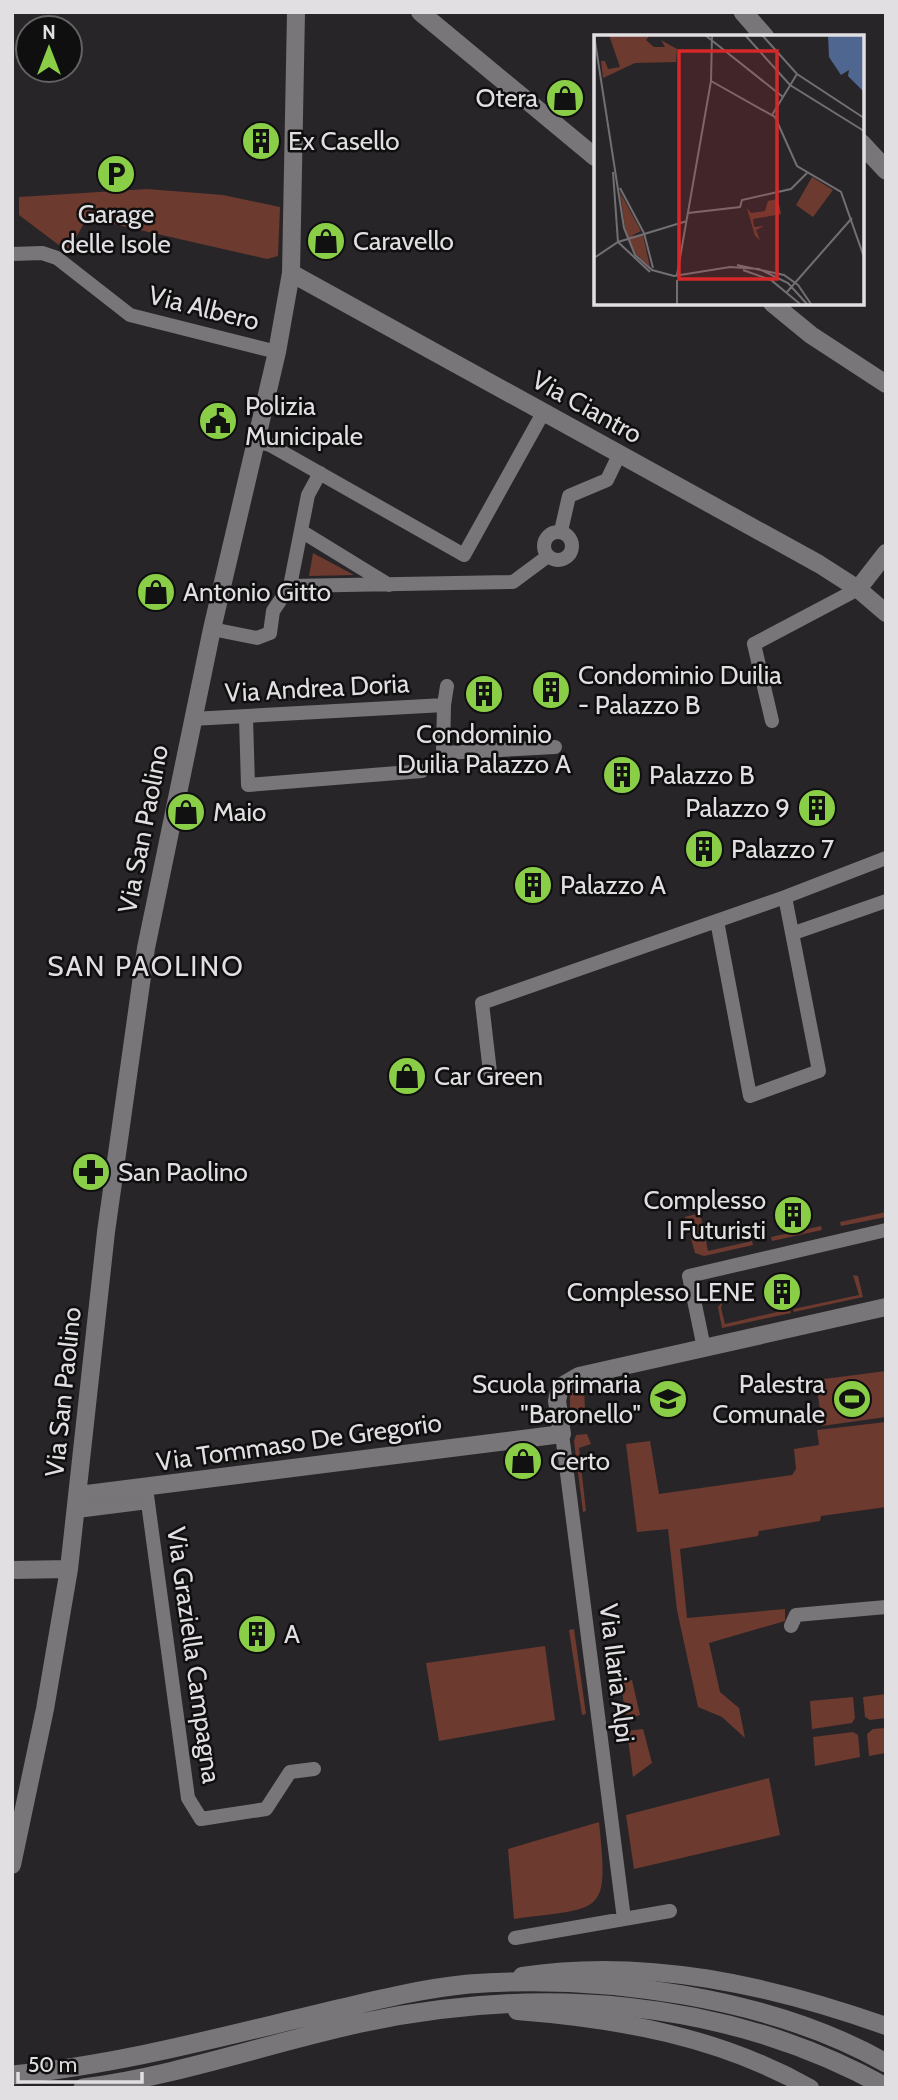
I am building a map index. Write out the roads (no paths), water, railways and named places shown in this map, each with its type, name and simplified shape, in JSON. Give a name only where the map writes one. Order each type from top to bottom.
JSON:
[{"type":"main road","points":[[743,12],[763,35]]},
{"type":"main road","points":[[863,145],[886,170]]},
{"type":"main road","points":[[12,2075],[97,2066],[359,2004],[469,1984],[552,1984],[673,1992],[734,2005],[799,2025],[886,2063]]},
{"type":"main road","points":[[83,2088],[143,2077],[412,2013],[552,2001],[670,2011],[730,2023],[792,2042],[886,2087]]},
{"type":"street","name":"Via San Paolino","points":[[12,1865],[45,1709],[69,1569],[106,1232],[137,1005],[192,719],[277,352],[290,272],[296,12]]},
{"type":"street","points":[[420,12],[594,156]]},
{"type":"street","name":"Via Albero","points":[[12,254],[42,253],[57,258],[130,315],[277,352]]},
{"type":"street","name":"Via Ciantro","points":[[290,272],[819,564],[858,589],[886,613]]},
{"type":"street","points":[[773,304],[811,335],[886,384]]},
{"type":"street","points":[[256,441],[270,445],[464,555],[543,413]]},
{"type":"street","points":[[561,531],[569,496],[607,480],[619,455]]},
{"type":"street","points":[[212,629],[257,638],[265,636],[272,627],[273,611],[290,586],[308,495],[320,473]]},
{"type":"street","points":[[300,531],[389,585]]},
{"type":"street","points":[[561,531],[572,541],[569,556],[562,560],[548,556],[544,548],[545,539],[552,533],[561,531]]},
{"type":"street","points":[[772,721],[754,644],[858,589],[886,553]]},
{"type":"street","points":[[290,586],[513,582],[548,556]]},
{"type":"street","name":"Via Andrea Doria","points":[[447,686],[443,705],[443,754],[555,747]]},
{"type":"street","name":"Via Andrea Doria","points":[[192,719],[443,705]]},
{"type":"street","points":[[246,718],[248,785],[422,771]]},
{"type":"street","points":[[490,1072],[482,1003],[785,897],[886,858]]},
{"type":"street","points":[[717,921],[750,1096],[819,1070],[785,897]]},
{"type":"street","points":[[794,933],[886,901]]},
{"type":"street","points":[[704,1348],[689,1276],[886,1230]]},
{"type":"street","points":[[562,1434],[557,1401],[560,1387],[567,1381],[886,1307]]},
{"type":"street","name":"Via Tommaso De Gregorio","points":[[78,1503],[562,1434]]},
{"type":"street","name":"Via Ilaria Alpi","points":[[562,1434],[624,1919]]},
{"type":"street","name":"Via Graziella Campagna","points":[[147,1495],[188,1798],[201,1819],[265,1809],[290,1772],[314,1769]]},
{"type":"street","points":[[12,1570],[69,1569]]},
{"type":"street","points":[[792,1626],[796,1615],[886,1607]]},
{"type":"street","points":[[515,1938],[670,1911]]},
{"type":"street","points":[[469,1984],[552,1972],[676,1975],[740,1984],[810,1999],[886,2026]]},
{"type":"street","points":[[472,2008],[552,2014],[667,2032],[723,2048],[780,2071],[810,2088]]},
{"type":"place","name":"Otera","points":[[565,98]]},
{"type":"place","name":"Ex Casello","points":[[261,141]]},
{"type":"place","name":"Garage delle Isole","points":[[116,174]]},
{"type":"place","name":"Caravello","points":[[326,241]]},
{"type":"place","name":"Polizia Municipale","points":[[218,421]]},
{"type":"place","name":"Antonio Gitto","points":[[156,592]]},
{"type":"place","name":"Condominio Duilia - Palazzo B","points":[[551,690]]},
{"type":"place","name":"Condominio Duilia Palazzo A","points":[[484,694]]},
{"type":"place","name":"Palazzo B","points":[[622,775]]},
{"type":"place","name":"Palazzo 9","points":[[817,808]]},
{"type":"place","name":"Maio","points":[[186,812]]},
{"type":"place","name":"Palazzo 7","points":[[704,849]]},
{"type":"place","name":"Palazzo A","points":[[533,885]]},
{"type":"place","name":"Car Green","points":[[407,1076]]},
{"type":"place","name":"San Paolino","points":[[91,1172]]},
{"type":"place","name":"Complesso I Futuristi","points":[[793,1215]]},
{"type":"place","name":"Complesso LENE","points":[[782,1292]]},
{"type":"place","name":"Scuola primaria \"Baronello\"","points":[[668,1399]]},
{"type":"place","name":"Palestra Comunale","points":[[852,1399]]},
{"type":"place","name":"Certo","points":[[523,1461]]},
{"type":"place","name":"A","points":[[257,1634]]},
{"type":"district","name":"SAN PAOLINO","points":[[146,966]]}]
